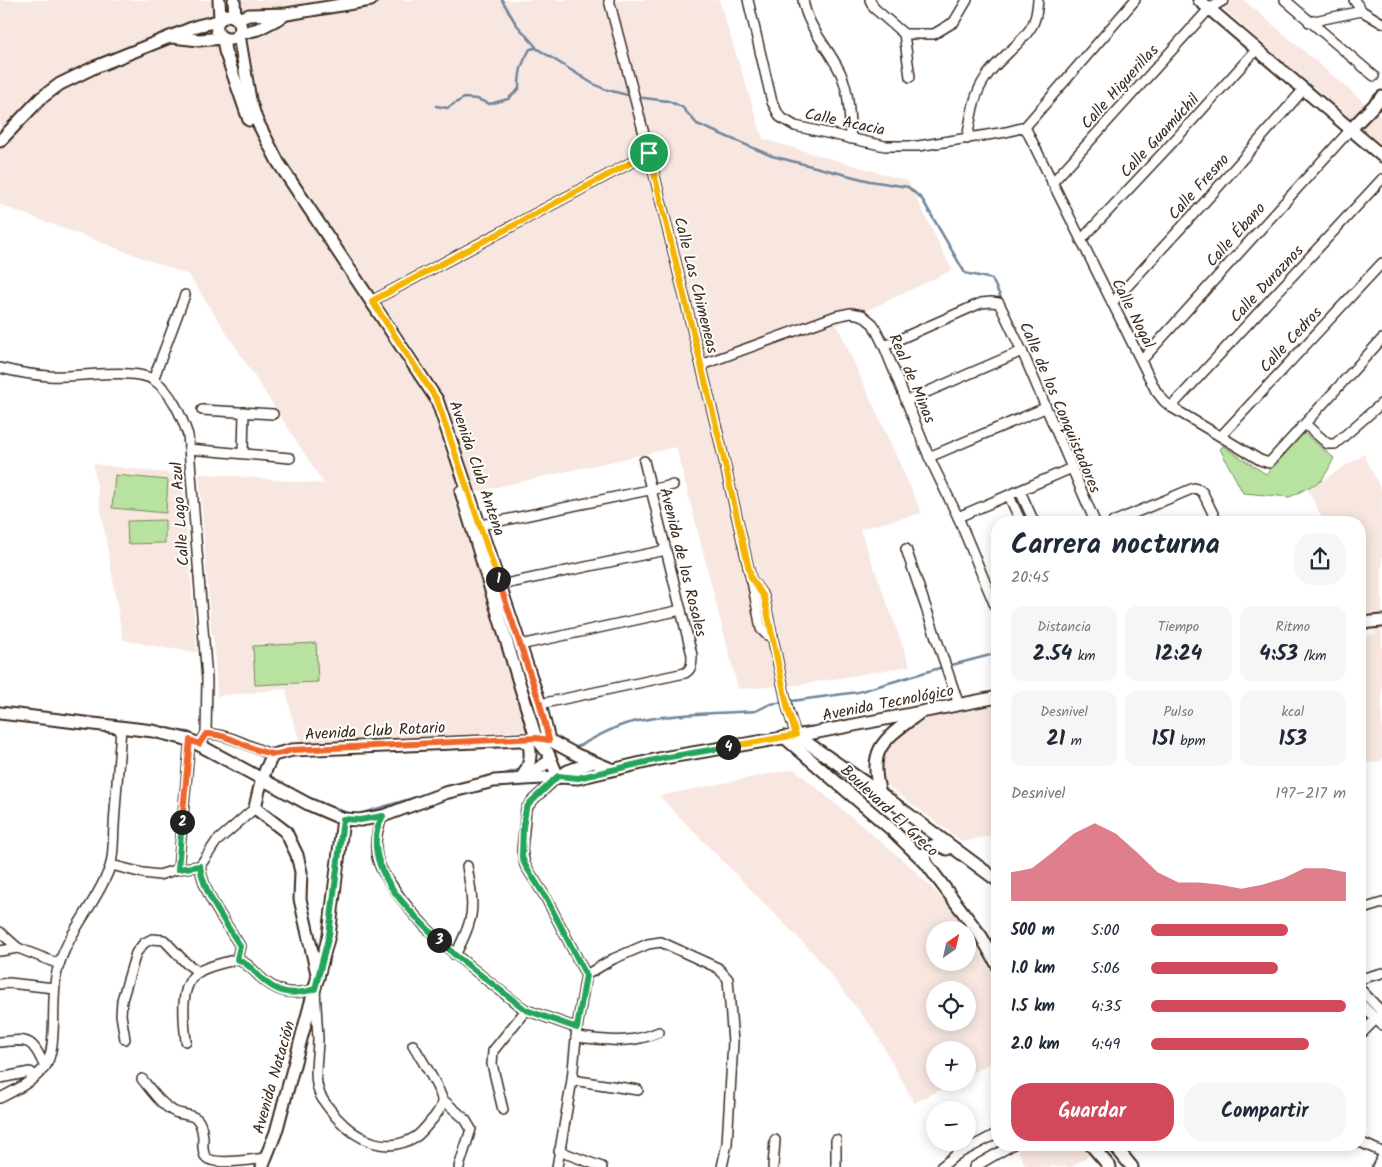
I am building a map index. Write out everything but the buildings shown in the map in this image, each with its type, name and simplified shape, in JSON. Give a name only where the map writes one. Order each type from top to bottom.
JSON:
[{"type":"street","points":[[219,0],[219,20],[216,25],[217,32],[223,38]]},
{"type":"street","points":[[234,0],[236,18],[241,26],[239,34]]},
{"type":"street","points":[[0,141],[41,98],[60,84],[95,67],[197,26],[219,20],[227,15],[236,18],[248,15],[286,14],[370,0]]},
{"type":"street","name":"Calle Las Chimeneas","points":[[609,0],[649,153],[751,578],[764,597],[788,710],[790,736]]},
{"type":"street","name":"Calle Acacia","points":[[748,0],[772,102],[780,117],[795,126],[885,146],[918,146],[967,139],[1025,127]]},
{"type":"street","points":[[803,0],[809,22],[838,68],[847,89],[852,139]]},
{"type":"street","points":[[870,0],[874,8],[904,34],[934,34],[954,22],[967,0]]},
{"type":"street","points":[[967,139],[976,94],[985,78],[1031,28],[1036,16],[1038,0]]},
{"type":"street","points":[[1025,127],[1135,0]]},
{"type":"street","points":[[1199,0],[1382,156]]},
{"type":"street","name":"Calle Higuerillas","points":[[1052,183],[1209,9],[1224,0]]},
{"type":"street","points":[[1285,0],[1374,76]]},
{"type":"street","points":[[1354,0],[1362,11],[1382,23]]},
{"type":"street","points":[[1309,22],[1362,11]]},
{"type":"street","points":[[172,37],[199,40],[232,39],[239,34],[258,29],[286,14]]},
{"type":"street","name":"Avenida Club Antena","points":[[239,34],[250,100],[256,119],[273,153],[437,400],[481,525],[540,704],[549,740],[549,757]]},
{"type":"street","points":[[904,34],[910,77]]},
{"type":"street","name":"Avenida Club Antena","points":[[223,38],[225,51],[250,122],[262,148],[433,402],[536,738],[549,757],[558,776]]},
{"type":"street","name":"Calle Guamúchil","points":[[1081,240],[1257,49]]},
{"type":"street","name":"Calle Fresno","points":[[1112,302],[1212,194],[1304,89]]},
{"type":"street","points":[[1351,129],[1382,96]]},
{"type":"street","name":"Calle Nogal","points":[[1025,127],[1156,391],[1164,401],[1260,460],[1269,463],[1305,424]]},
{"type":"street","name":"Calle Ébano","points":[[1142,360],[1351,129]]},
{"type":"street","points":[[372,301],[649,153]]},
{"type":"street","name":"Calle Duraznos","points":[[1171,407],[1382,179]]},
{"type":"street","name":"Calle Cedros","points":[[1221,436],[1382,263]]},
{"type":"street","points":[[0,368],[15,372],[49,376],[80,377],[137,374],[153,380],[185,295]]},
{"type":"street","name":"Calle de los Conquistadores","points":[[884,346],[980,304],[999,303],[1022,351],[1092,516]]},
{"type":"street","name":"Real de Minas","points":[[701,366],[836,316],[851,313],[862,315],[873,324],[884,346],[929,457],[991,588]]},
{"type":"street","points":[[1382,339],[1305,424],[1328,444],[1335,444],[1382,403]]},
{"type":"street","points":[[906,401],[1022,351]]},
{"type":"street","name":"Calle Lago Azul","points":[[153,380],[164,390],[180,411],[188,435],[207,680],[206,734]]},
{"type":"street","points":[[929,457],[1045,408]]},
{"type":"street","points":[[202,410],[273,414]]},
{"type":"street","points":[[243,454],[244,412]]},
{"type":"street","points":[[189,449],[290,458]]},
{"type":"street","name":"Avenida de los Rosales","points":[[540,704],[685,673],[690,670],[692,655],[644,461]]},
{"type":"street","points":[[958,517],[1072,468]]},
{"type":"street","points":[[481,525],[674,485]]},
{"type":"street","points":[[1126,516],[1194,488],[1203,493],[1214,516]]},
{"type":"street","points":[[1020,491],[1031,516]]},
{"type":"street","points":[[1009,496],[1018,516]]},
{"type":"street","points":[[906,549],[959,705]]},
{"type":"street","points":[[500,585],[666,550]]},
{"type":"street","points":[[520,645],[681,610]]},
{"type":"street","points":[[1366,622],[1380,619]]},
{"type":"street","name":"Avenida Tecnológico","points":[[558,776],[578,778],[663,758],[991,698]]},
{"type":"street","points":[[872,814],[884,796],[874,765],[882,744],[921,712]]},
{"type":"street","points":[[0,713],[121,728],[153,730],[195,742],[261,780],[343,819],[360,820],[383,816],[468,786],[524,775],[558,776]]},
{"type":"street","points":[[0,1098],[23,1086],[36,1076],[45,1067],[50,1056],[54,988],[59,964],[74,931],[97,896],[111,866],[121,728]]},
{"type":"street","points":[[178,869],[195,742],[206,734],[221,735],[273,755],[261,780],[256,808],[216,842],[200,866],[206,890],[240,946],[237,959]]},
{"type":"street","name":"Boulevard El Greco","points":[[790,736],[884,796],[991,876]]},
{"type":"street","name":"Boulevard El Greco","points":[[790,736],[925,862],[981,936],[991,954]]},
{"type":"street","name":"Avenida Club Rotario","points":[[273,755],[292,750],[536,738],[549,740]]},
{"type":"street","points":[[522,740],[530,745],[530,760],[524,775]]},
{"type":"street","points":[[549,740],[611,769]]},
{"type":"street","points":[[524,775],[534,770],[549,757]]},
{"type":"street","points":[[557,1167],[572,1080],[586,975],[546,898],[525,865],[522,857],[522,842],[526,809],[529,804],[558,776],[593,762]]},
{"type":"street","points":[[256,808],[286,832],[297,855],[302,872],[300,899],[316,983],[318,1040],[316,1072],[319,1092],[328,1107],[344,1125],[374,1144],[402,1143],[418,1135],[433,1119],[440,1108],[442,1099]]},
{"type":"street","points":[[383,816],[377,829],[376,841],[377,858],[384,874],[397,894],[422,923],[455,955],[526,1010],[577,1033],[622,1041],[642,1039],[659,1032]]},
{"type":"street","name":"Avenida Natación","points":[[264,1162],[276,1132],[329,935],[343,819]]},
{"type":"street","points":[[925,862],[926,851],[935,845],[944,848],[967,863],[971,862]]},
{"type":"street","points":[[111,866],[143,873],[159,874],[200,866]]},
{"type":"street","points":[[455,955],[466,934],[473,906],[467,866]]},
{"type":"street","points":[[1366,908],[1382,903]]},
{"type":"street","points":[[0,932],[18,948],[59,964]]},
{"type":"street","points":[[125,1038],[120,1015],[122,1000],[136,953],[144,943],[152,939],[164,940],[186,963],[199,972]]},
{"type":"street","points":[[586,975],[613,959],[654,942],[661,942],[718,968],[728,979],[734,1042],[727,1144],[722,1167]]},
{"type":"street","points":[[0,951],[18,948]]},
{"type":"street","points":[[186,1041],[183,998],[192,978],[199,972],[237,959],[249,965],[270,985],[287,993],[303,992],[316,983]]},
{"type":"street","points":[[1366,977],[1382,973]]},
{"type":"street","points":[[0,984],[54,988]]},
{"type":"street","points":[[1366,997],[1380,1017]]},
{"type":"street","points":[[1366,1007],[1380,1017]]},
{"type":"street","points":[[503,1110],[492,1064],[493,1051],[526,1010]]},
{"type":"street","points":[[1366,1030],[1380,1017]]},
{"type":"street","points":[[0,1042],[24,1040],[36,1046],[45,1067]]},
{"type":"street","points":[[413,1045],[442,1099],[465,1119],[471,1129],[459,1167]]},
{"type":"street","points":[[0,1078],[30,1072],[36,1076]]},
{"type":"street","points":[[142,1079],[157,1098],[168,1107],[199,1121],[202,1126],[204,1155],[207,1159],[220,1162],[264,1162]]},
{"type":"street","points":[[572,1080],[638,1090]]},
{"type":"street","points":[[941,1167],[956,1155],[991,1137]]},
{"type":"street","points":[[773,1167],[775,1140]]},
{"type":"street","points":[[836,1140],[836,1167]]},
{"type":"street","points":[[1366,1145],[1382,1152]]},
{"type":"street","points":[[559,1151],[602,1167]]},
{"type":"street","points":[[974,1167],[1002,1151]]},
{"type":"street","points":[[1096,1151],[1110,1167]]},
{"type":"street","points":[[1119,1151],[1132,1167]]},
{"type":"street","points":[[1377,1167],[1382,1158]]},
{"type":"shaded area","points":[[0,0],[719,0],[763,139],[908,181],[952,270],[837,325],[922,513],[860,529],[910,666],[799,685],[738,689],[676,447],[453,497],[530,731],[301,744],[291,715],[286,689],[217,696],[199,473],[324,484],[189,275],[0,205]]},
{"type":"shaded area","points":[[1213,0],[1244,0],[1380,116],[1382,114],[1382,146]]},
{"type":"shaded area","points":[[1364,454],[1382,492],[1382,761],[1366,763],[1366,635],[1376,634],[1366,613],[1366,516],[1321,516],[1308,490]]},
{"type":"shaded area","points":[[93,464],[182,475],[197,652],[123,640]]},
{"type":"shaded area","points":[[991,702],[991,835],[963,842],[885,784],[883,756],[914,718]]},
{"type":"shaded area","points":[[794,769],[910,866],[951,907],[960,921],[926,921],[926,971],[976,971],[976,946],[991,970],[991,1062],[976,1071],[976,1041],[926,1041],[926,1091],[938,1091],[914,1103],[874,1030],[814,954],[659,796]]},
{"type":"shaded area","points":[[1018,1151],[1095,1151],[1072,1167],[1026,1167]]},
{"type":"green space","points":[[1303,432],[1334,458],[1321,481],[1290,497],[1243,493],[1220,449],[1223,446],[1266,474]]},
{"type":"green space","points":[[115,475],[168,480],[166,513],[112,508]]},
{"type":"green space","points":[[165,520],[165,543],[128,544],[127,521]]},
{"type":"green space","points":[[316,643],[318,682],[255,685],[253,646]]},
{"type":"waterway","points":[[502,0],[516,24],[536,47]]},
{"type":"waterway","points":[[436,106],[447,108],[464,98],[477,99],[490,104],[508,99],[519,89],[520,73],[523,64],[530,49],[536,48],[590,82],[604,89],[631,96]]},
{"type":"waterway","points":[[636,97],[668,101],[682,107],[697,124],[772,156],[870,181],[908,187],[922,199],[965,273],[992,279],[1024,346]]},
{"type":"waterway","points":[[1366,616],[1378,616]]},
{"type":"waterway","points":[[948,666],[991,655]]},
{"type":"waterway","points":[[573,749],[608,731],[629,723],[676,716],[756,711],[770,704],[858,692],[943,667]]},
{"type":"waterway","points":[[0,719],[11,720]]},
{"type":"waterway","points":[[176,731],[188,732],[199,738]]},
{"type":"waterway","points":[[501,775],[522,769]]},
{"type":"waterway","points":[[296,791],[322,804]]},
{"type":"waterway","points":[[330,808],[356,815],[430,793]]},
{"type":"waterway","points":[[319,996],[333,941]]},
{"type":"waterway","points":[[303,1051],[313,1018]]},
{"type":"route","points":[[649,153],[719,438],[751,578],[764,597],[778,657],[784,694],[796,735],[663,758],[578,778],[558,776],[529,804],[526,809],[523,827],[522,857],[546,898],[586,975],[577,1028],[526,1010],[455,955],[422,923],[397,894],[384,874],[377,858],[377,829],[383,816],[360,820],[343,819],[329,935],[315,989],[287,993],[270,985],[249,965],[237,959],[240,946],[206,890],[200,866],[178,869],[190,740],[199,744],[206,734],[221,735],[273,755],[292,750],[536,738],[549,740],[540,704],[481,525],[437,400],[429,385],[372,301],[649,153]]}]
